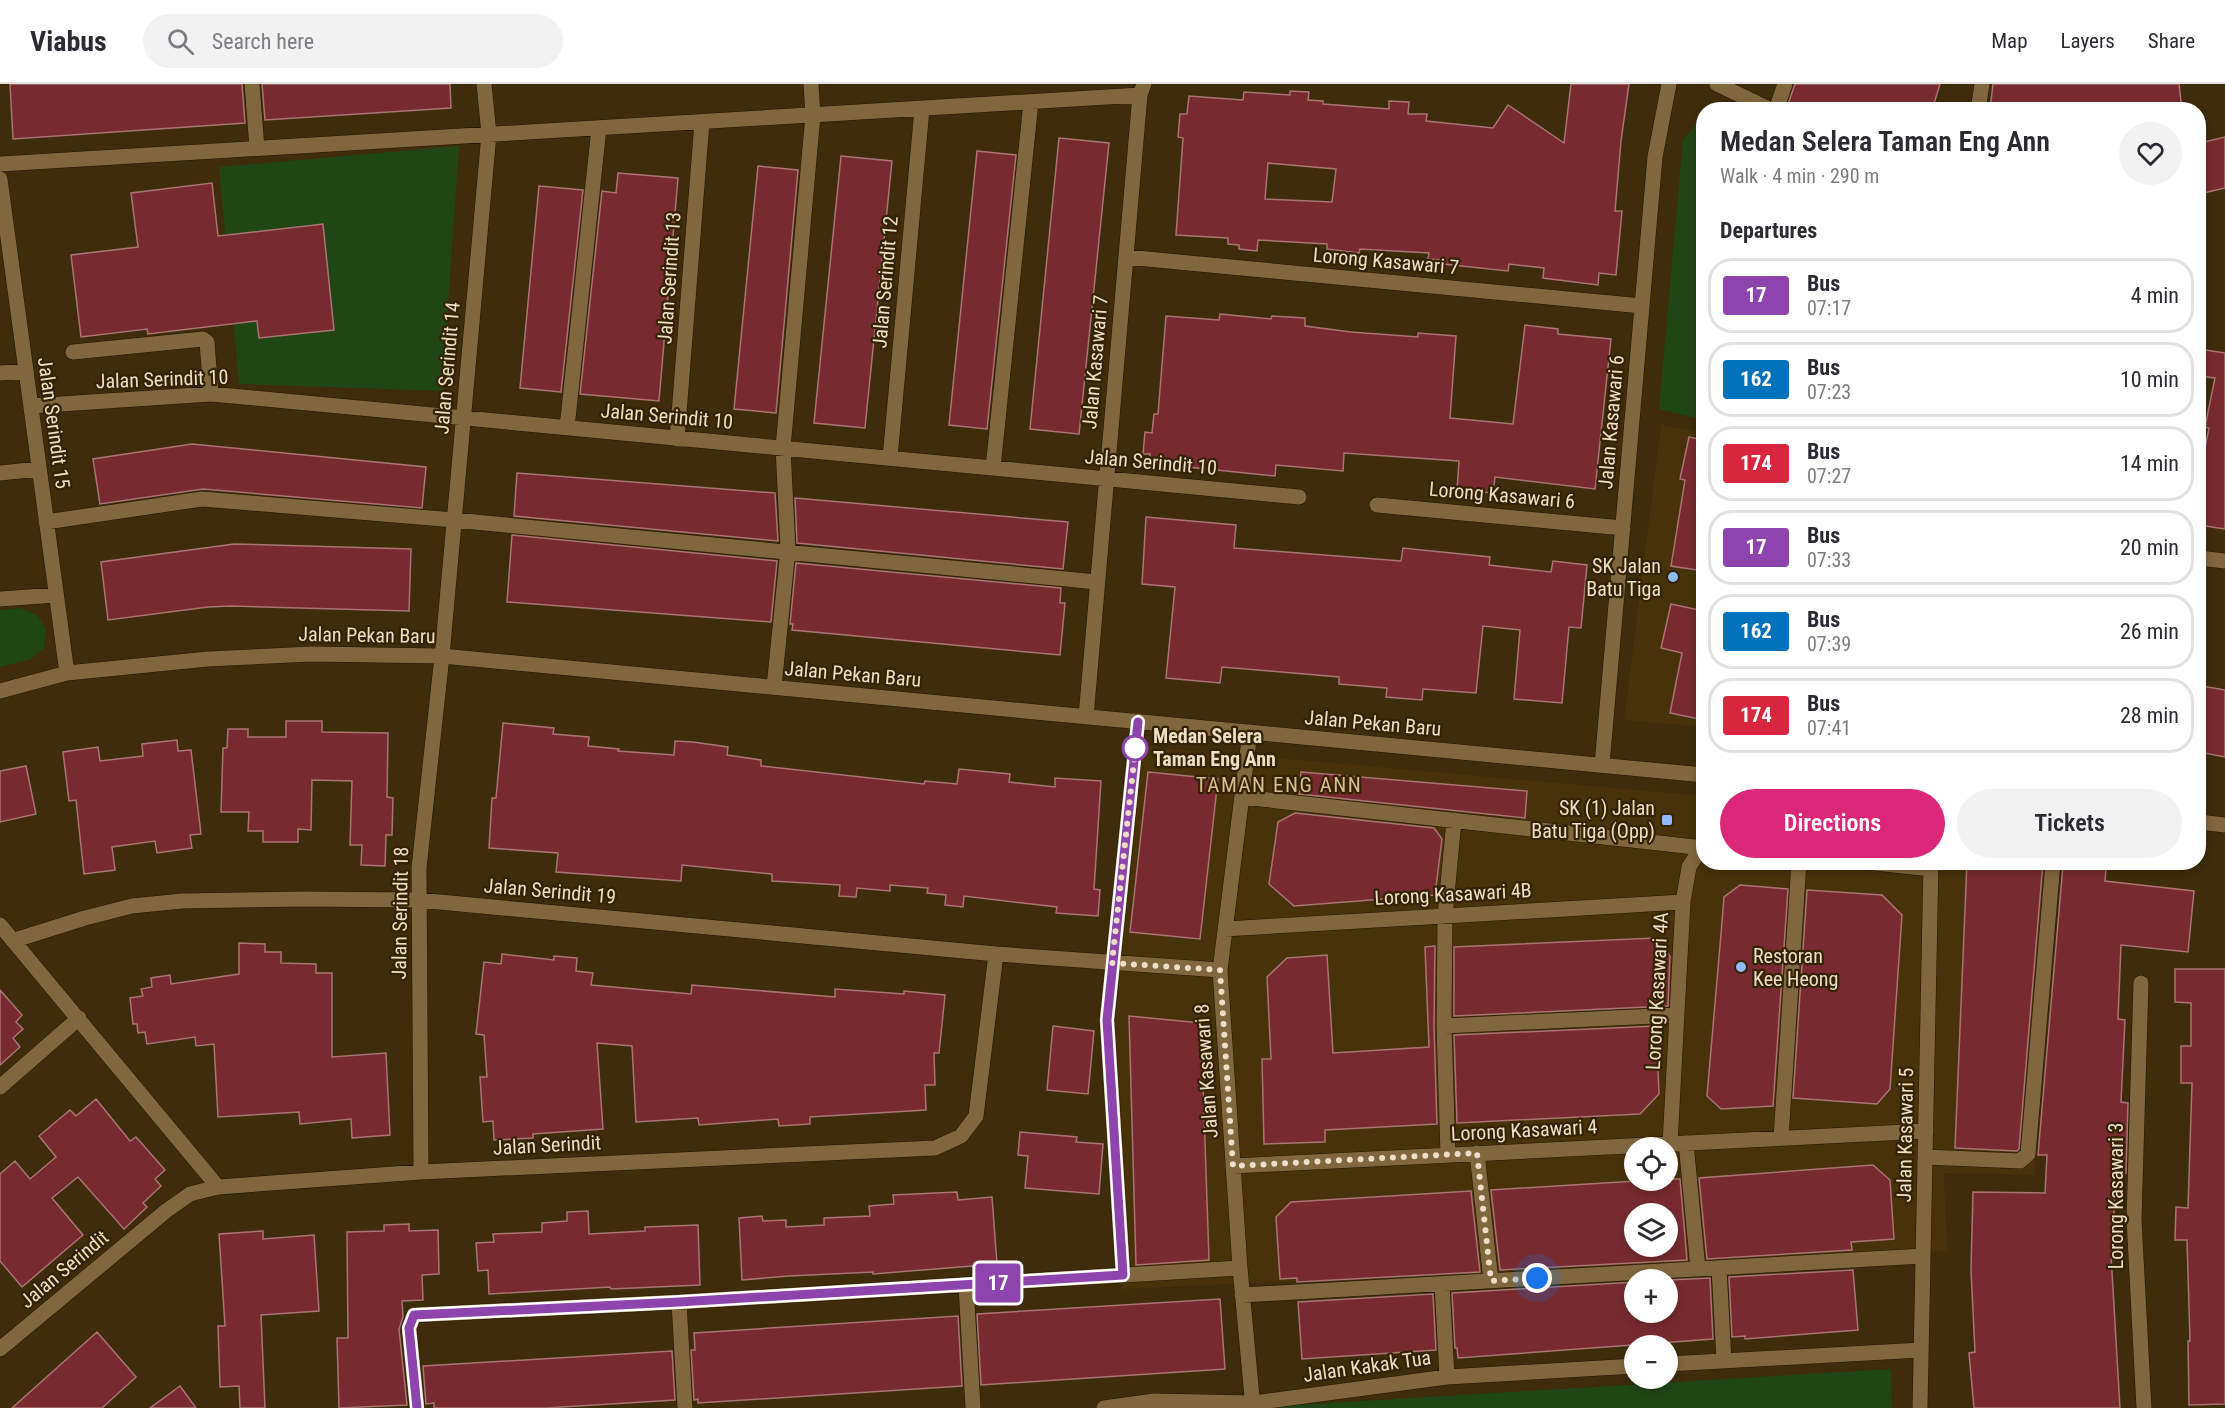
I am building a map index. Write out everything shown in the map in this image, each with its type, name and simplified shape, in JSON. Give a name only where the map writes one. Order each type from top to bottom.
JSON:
[{"type":"street","points":[[252,84],[257,148]]},
{"type":"street","name":"Jalan Serindit 14","points":[[442,656],[489,134],[483,84]]},
{"type":"street","points":[[774,687],[787,552],[783,448],[813,115],[811,84]]},
{"type":"street","name":"Jalan Kasawari 6","points":[[1602,765],[1655,157],[1669,84]]},
{"type":"street","points":[[1717,84],[1749,91],[1762,102]]},
{"type":"street","points":[[1779,102],[1785,84]]},
{"type":"street","points":[[1979,102],[1982,84]]},
{"type":"street","points":[[0,164],[1032,102],[1142,90]]},
{"type":"street","name":"Jalan Kasawari 7","points":[[1086,717],[1142,90]]},
{"type":"street","points":[[993,468],[1032,102]]},
{"type":"street","name":"Jalan Serindit 12","points":[[890,458],[922,108]]},
{"type":"street","name":"Jalan Serindit 13","points":[[677,438],[702,122]]},
{"type":"street","points":[[567,428],[599,128]]},
{"type":"street","name":"Jalan Serindit 15","points":[[0,179],[6,264],[26,371],[67,673]]},
{"type":"street","name":"Lorong Kasawari 7","points":[[1126,257],[1642,306]]},
{"type":"street","points":[[73,352],[203,339],[207,342],[211,394]]},
{"type":"street","points":[[0,373],[26,371]]},
{"type":"street","name":"Jalan Serindit 10","points":[[31,406],[211,394],[1299,497]]},
{"type":"street","points":[[0,473],[39,470]]},
{"type":"street","points":[[46,522],[202,499],[454,520],[1097,582]]},
{"type":"street","name":"Lorong Kasawari 6","points":[[1377,505],[1623,528]]},
{"type":"street","points":[[2206,559],[2225,561]]},
{"type":"street","points":[[0,599],[56,596]]},
{"type":"street","name":"Jalan Pekan Baru","points":[[0,691],[67,673],[208,659],[312,654],[442,656],[1696,774]]},
{"type":"street","name":"Jalan Serindit 18","points":[[421,1172],[419,868],[442,656]]},
{"type":"street","points":[[1123,1275],[1107,1020],[1138,722]]},
{"type":"street","name":"Jalan Kasawari 8","points":[[1250,732],[1220,970],[1242,1295],[1253,1406]]},
{"type":"street","points":[[1242,797],[1696,847]]},
{"type":"street","points":[[1448,1155],[1444,1026],[1444,916],[1454,820]]},
{"type":"street","points":[[2206,823],[2225,825]]},
{"type":"street","name":"Lorong Kasawari 4A","points":[[1670,1137],[1683,902],[1689,867],[1696,858]]},
{"type":"street","points":[[1781,1138],[1798,870]]},
{"type":"street","name":"Jalan Kasawari 5","points":[[1920,1408],[1931,870]]},
{"type":"street","points":[[1925,1157],[2020,1161],[2028,1154],[2052,870]]},
{"type":"street","name":"Jalan Serindit 19","points":[[15,940],[132,906],[304,898],[418,900],[996,954],[1220,970]]},
{"type":"street","name":"Lorong Kasawari 4B","points":[[1225,929],[1683,902]]},
{"type":"street","points":[[0,925],[15,940],[218,1187]]},
{"type":"street","name":"Jalan Serindit","points":[[0,1349],[166,1211],[190,1194],[218,1187],[421,1172],[934,1148],[961,1136],[976,1116],[996,954]]},
{"type":"street","name":"Lorong Kasawari 3","points":[[2141,983],[2134,1219],[2144,1408]]},
{"type":"street","points":[[1444,1026],[1676,1015]]},
{"type":"street","points":[[0,1087],[79,1018]]},
{"type":"street","name":"Lorong Kasawari 4","points":[[1678,1143],[1926,1131]]},
{"type":"street","points":[[1686,1143],[1698,1269]]},
{"type":"street","name":"Lorong Kasawari 4","points":[[1233,1166],[1624,1145]]},
{"type":"street","points":[[1477,1153],[1491,1281]]},
{"type":"street","points":[[1242,1295],[1923,1256]]},
{"type":"street","points":[[417,1408],[409,1328],[414,1315],[679,1302],[1240,1268]]},
{"type":"street","points":[[1719,1268],[1724,1361]]},
{"type":"street","points":[[1442,1284],[1447,1377]]},
{"type":"street","points":[[966,1285],[974,1408]]},
{"type":"street","points":[[679,1302],[685,1408]]},
{"type":"street","points":[[1678,1363],[1921,1350]]},
{"type":"street","name":"Jalan Kakak Tua","points":[[1104,1408],[1154,1404],[1253,1406],[1447,1377],[1624,1367]]},
{"type":"shaded area","name":"SK Jalan Batu Tiga","points":[[1661,424],[1696,432],[1696,726],[1624,720]]},
{"type":"shaded area","points":[[1130,745],[1696,795],[1696,870],[2059,870],[2034,1175],[1944,1173],[1947,1251],[1122,1289],[1099,1015]]},
{"type":"green space","points":[[1696,124],[1696,418],[1659,409],[1683,140]]},
{"type":"green space","points":[[459,146],[442,391],[239,384],[219,167]]},
{"type":"green space","points":[[20,608],[37,615],[46,629],[44,648],[31,659],[0,667],[0,610]]},
{"type":"green space","points":[[1891,1369],[1892,1408],[1279,1408],[1279,1406],[1624,1385],[1624,1389],[1678,1389],[1678,1382]]},
{"type":"building","points":[[10,84],[242,84],[245,123],[13,139]]},
{"type":"building","points":[[262,84],[450,84],[451,108],[265,120]]},
{"type":"building","points":[[1571,84],[1629,84],[1615,211],[1622,211],[1616,275],[1599,273],[1598,285],[1543,278],[1544,268],[1509,264],[1508,271],[1443,264],[1443,260],[1428,259],[1429,253],[1360,249],[1359,253],[1327,249],[1327,244],[1258,240],[1257,251],[1239,249],[1239,245],[1228,244],[1228,238],[1176,235],[1183,138],[1178,137],[1180,114],[1187,114],[1189,96],[1243,100],[1244,92],[1290,95],[1290,91],[1309,92],[1308,100],[1323,101],[1323,104],[1389,109],[1389,101],[1409,102],[1408,114],[1427,114],[1426,121],[1493,128],[1508,105],[1564,143]],"holes":[[[1268,163],[1336,169],[1332,202],[1265,199]]]},
{"type":"building","points":[[1795,84],[1940,84],[1934,102],[1789,102]]},
{"type":"building","points":[[1993,84],[2179,84],[2181,102],[1991,102]]},
{"type":"building","points":[[2225,137],[2225,188],[2206,192],[2206,142]]},
{"type":"building","points":[[1059,138],[1109,143],[1079,434],[1030,429]]},
{"type":"building","points":[[977,151],[1016,155],[987,429],[949,425]]},
{"type":"building","points":[[841,156],[892,161],[865,428],[814,423]]},
{"type":"building","points":[[758,166],[798,170],[776,413],[734,409]]},
{"type":"building","points":[[618,173],[678,178],[659,401],[580,394],[602,191],[616,193]]},
{"type":"building","points":[[212,183],[218,236],[323,224],[334,330],[259,338],[257,321],[148,334],[147,329],[81,337],[71,255],[138,247],[131,193]]},
{"type":"building","points":[[539,186],[583,190],[561,392],[520,388]]},
{"type":"building","points":[[1220,314],[1271,319],[1272,316],[1305,318],[1305,326],[1351,332],[1418,337],[1418,333],[1456,336],[1450,418],[1513,424],[1525,325],[1558,329],[1558,334],[1611,339],[1595,489],[1495,477],[1493,493],[1457,490],[1459,461],[1344,453],[1343,471],[1276,465],[1275,476],[1149,463],[1150,454],[1143,454],[1145,432],[1152,433],[1154,414],[1158,414],[1166,316],[1219,320]]},
{"type":"building","points":[[2206,350],[2225,353],[2225,529],[2206,526],[2206,443],[2209,428],[2206,427],[2206,422],[2215,378],[2206,377]]},
{"type":"building","points":[[1689,437],[1696,438],[1696,570],[1671,566],[1685,480],[1680,479]]},
{"type":"building","points":[[192,444],[426,467],[422,508],[203,489],[100,504],[93,459]]},
{"type":"building","points":[[517,473],[775,493],[778,541],[514,516]]},
{"type":"building","points":[[795,498],[1068,522],[1063,569],[797,543]]},
{"type":"building","points":[[1146,517],[1236,525],[1234,548],[1401,561],[1403,548],[1490,557],[1489,565],[1551,572],[1553,561],[1587,565],[1581,628],[1569,627],[1562,703],[1514,699],[1520,630],[1483,626],[1476,693],[1423,689],[1422,700],[1386,697],[1387,688],[1339,684],[1339,677],[1222,667],[1220,683],[1166,678],[1175,587],[1142,584]]},
{"type":"building","points":[[512,535],[777,561],[771,622],[507,602]]},
{"type":"building","points":[[234,544],[411,549],[409,611],[231,606],[108,620],[101,562]]},
{"type":"building","points":[[796,563],[1061,588],[1060,603],[1065,603],[1060,655],[792,630],[793,624],[790,624]]},
{"type":"building","points":[[1671,604],[1696,609],[1696,718],[1670,713],[1682,653],[1661,648]]},
{"type":"building","points":[[2206,687],[2225,690],[2225,757],[2206,753]]},
{"type":"building","points":[[286,721],[322,721],[322,732],[388,733],[387,797],[393,798],[392,835],[386,835],[385,866],[361,865],[362,845],[350,845],[352,781],[312,780],[311,830],[298,829],[298,842],[263,842],[263,831],[248,831],[249,812],[221,812],[223,748],[227,748],[228,729],[248,729],[248,737],[286,737]]},
{"type":"building","points":[[503,723],[554,728],[553,734],[589,737],[588,746],[619,749],[618,751],[674,755],[675,741],[693,742],[728,747],[727,755],[761,760],[761,766],[924,784],[925,781],[957,784],[959,769],[1010,774],[1009,782],[1055,787],[1055,778],[1101,781],[1094,889],[1100,890],[1098,916],[1056,913],[1057,907],[964,896],[963,907],[945,905],[946,895],[927,893],[928,888],[890,885],[890,891],[857,888],[856,897],[839,896],[840,885],[772,881],[772,874],[682,865],[681,881],[556,872],[558,853],[489,848],[492,798],[496,798]]},
{"type":"building","points":[[177,740],[178,751],[191,750],[201,834],[190,835],[192,848],[157,853],[155,841],[112,847],[115,870],[84,874],[76,800],[69,801],[63,752],[98,747],[100,761],[143,756],[142,744]]},
{"type":"building","points":[[26,766],[36,814],[0,822],[0,771]]},
{"type":"building","points":[[1148,772],[1218,779],[1200,939],[1130,932]]},
{"type":"building","points":[[1301,772],[1527,791],[1525,818],[1299,794]]},
{"type":"building","points":[[1295,813],[1434,828],[1442,839],[1435,895],[1294,906],[1269,884],[1278,822]]},
{"type":"building","points":[[1967,870],[2042,870],[2019,1149],[2017,1151],[1955,1148]]},
{"type":"building","points":[[2063,870],[2106,870],[2105,881],[2194,891],[2188,952],[2121,945],[2118,1019],[2125,1020],[2121,1102],[2128,1103],[2126,1173],[2115,1173],[2113,1255],[2111,1255],[2120,1408],[1974,1408],[1969,1353],[1975,1352],[1971,1270],[1973,1192],[2045,1193],[2047,1155],[2038,1155]]},
{"type":"building","points":[[1740,885],[1788,889],[1773,1106],[1721,1109],[1707,1096],[1724,897]]},
{"type":"building","points":[[1807,890],[1882,895],[1902,915],[1890,1089],[1877,1104],[1793,1098]]},
{"type":"building","points":[[1655,938],[1670,956],[1668,1006],[1454,1016],[1454,947]]},
{"type":"building","points":[[239,943],[265,944],[265,952],[281,952],[281,963],[316,964],[316,973],[332,973],[332,1057],[386,1053],[390,1135],[352,1138],[351,1119],[300,1124],[299,1112],[218,1117],[214,1044],[196,1046],[195,1037],[147,1044],[145,1032],[138,1033],[137,1024],[133,1024],[130,998],[143,996],[141,989],[152,987],[151,978],[170,975],[171,984],[239,974]]},
{"type":"building","points":[[1435,946],[1434,1026],[1437,1124],[1325,1130],[1325,1142],[1264,1144],[1262,1059],[1271,1059],[1267,977],[1287,958],[1327,955],[1333,1053],[1429,1047],[1425,947]]},
{"type":"building","points":[[502,954],[554,960],[554,956],[577,958],[576,971],[593,973],[591,985],[691,994],[692,985],[835,997],[835,989],[945,995],[939,1053],[934,1053],[935,1085],[925,1085],[926,1110],[810,1117],[810,1124],[779,1126],[778,1119],[699,1125],[698,1118],[636,1122],[632,1046],[597,1043],[603,1129],[533,1134],[533,1138],[494,1140],[493,1121],[483,1122],[480,1077],[487,1077],[484,1035],[476,1034],[484,962],[501,964]]},
{"type":"building","points":[[2175,969],[2225,969],[2225,1404],[2189,1405],[2187,1240],[2175,1240],[2176,1207],[2188,1208],[2192,1083],[2181,1083],[2181,1046],[2191,1046],[2191,1003],[2175,1002]]},
{"type":"building","points":[[0,990],[22,1015],[16,1022],[23,1029],[13,1038],[20,1047],[0,1065]]},
{"type":"building","points":[[1129,1016],[1201,1023],[1209,1260],[1136,1265]]},
{"type":"building","points":[[1053,1026],[1094,1031],[1088,1094],[1047,1090]]},
{"type":"building","points":[[1656,1026],[1659,1094],[1640,1114],[1457,1123],[1454,1035]]},
{"type":"building","points":[[96,1099],[130,1141],[136,1137],[165,1170],[155,1179],[161,1186],[143,1203],[147,1207],[124,1229],[78,1177],[52,1198],[83,1235],[22,1287],[0,1261],[0,1174],[15,1161],[30,1179],[56,1157],[39,1136],[70,1110],[76,1116]]},
{"type":"building","points":[[1020,1132],[1077,1137],[1076,1142],[1103,1144],[1099,1194],[1025,1188],[1028,1156],[1018,1155]]},
{"type":"building","points":[[1873,1165],[1890,1180],[1894,1239],[1851,1242],[1852,1250],[1707,1259],[1699,1178]]},
{"type":"building","points":[[1678,1179],[1680,1179],[1687,1260],[1500,1270],[1491,1190],[1624,1182],[1624,1191],[1678,1191]]},
{"type":"building","points":[[1471,1191],[1480,1272],[1297,1282],[1297,1278],[1280,1279],[1276,1217],[1291,1202]]},
{"type":"building","points":[[957,1192],[958,1200],[992,1197],[997,1264],[873,1274],[873,1272],[742,1280],[739,1218],[762,1216],[763,1221],[786,1220],[786,1227],[824,1225],[824,1218],[870,1216],[869,1206],[894,1204],[893,1195]]},
{"type":"building","points":[[588,1211],[589,1234],[645,1231],[645,1227],[698,1225],[700,1285],[611,1289],[610,1287],[489,1294],[488,1270],[478,1271],[476,1243],[494,1242],[493,1234],[542,1232],[542,1223],[567,1221],[567,1212]]},
{"type":"building","points":[[409,1224],[409,1231],[438,1230],[439,1274],[422,1275],[423,1300],[402,1301],[403,1317],[399,1329],[407,1405],[339,1408],[337,1338],[348,1338],[347,1232],[384,1231],[384,1225]]},
{"type":"building","points":[[263,1231],[263,1239],[314,1235],[319,1311],[261,1315],[265,1408],[240,1408],[239,1386],[220,1387],[218,1326],[225,1326],[219,1234]]},
{"type":"building","points":[[1853,1270],[1858,1330],[1745,1339],[1745,1336],[1732,1337],[1729,1277]]},
{"type":"building","points":[[1710,1278],[1713,1339],[1678,1342],[1678,1335],[1624,1335],[1624,1346],[1458,1358],[1457,1348],[1455,1348],[1452,1293],[1624,1283],[1624,1323],[1678,1323],[1678,1280]]},
{"type":"building","points":[[1433,1294],[1436,1350],[1302,1359],[1298,1302]]},
{"type":"building","points":[[1220,1299],[1225,1369],[981,1385],[977,1314]]},
{"type":"building","points":[[958,1316],[962,1386],[698,1403],[698,1399],[694,1400],[691,1350],[695,1350],[694,1333]]},
{"type":"building","points":[[97,1332],[136,1377],[102,1408],[12,1408]]},
{"type":"building","points":[[672,1351],[675,1400],[546,1408],[434,1408],[434,1403],[426,1404],[423,1366]]},
{"type":"building","points":[[180,1386],[196,1408],[150,1408]]},
{"type":"bus line","name":"17","points":[[417,1408],[409,1328],[414,1315],[679,1302],[1123,1275],[1107,1020],[1138,722]]},
{"type":"place","name":"SK Jalan Batu Tiga","points":[[1673,577]]},
{"type":"place","name":"Medan Selera Taman Eng Ann","points":[[1135,748]]},
{"type":"place","name":"SK (1) Jalan Batu Tiga (Opp)","points":[[1667,820]]},
{"type":"place","name":"Restoran Kee Heong","points":[[1741,967]]},
{"type":"district","name":"TAMAN ENG ANN","points":[[1279,785]]},
{"type":"route","points":[[1135,748],[1136,743],[1112,963],[1220,970],[1233,1166],[1477,1153],[1491,1281],[1537,1278]]}]
